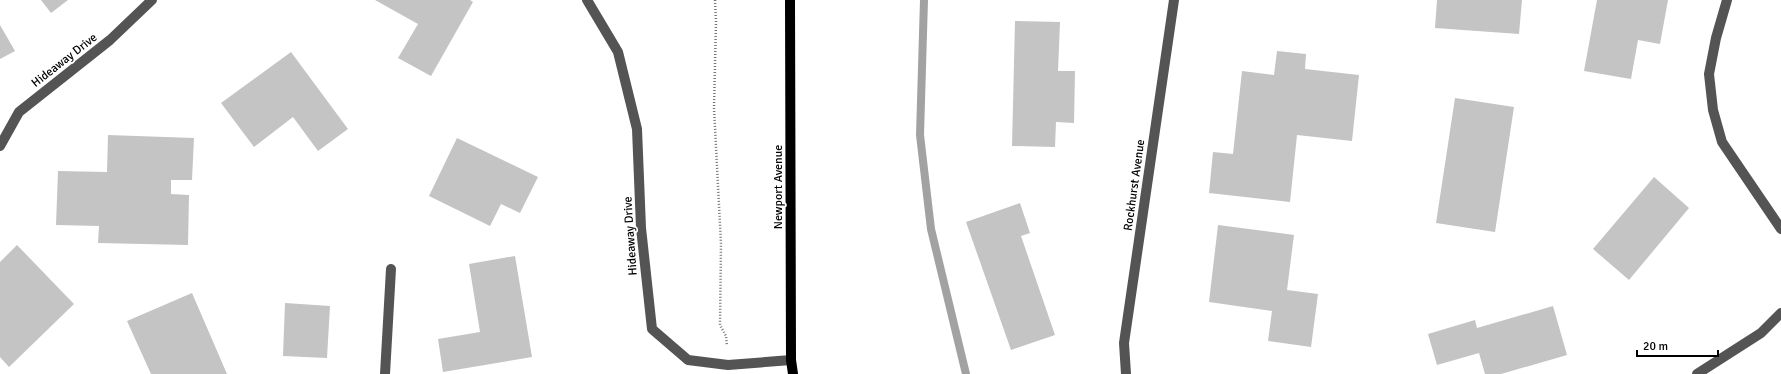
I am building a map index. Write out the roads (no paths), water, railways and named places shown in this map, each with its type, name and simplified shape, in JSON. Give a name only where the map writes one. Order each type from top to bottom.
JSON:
[{"type":"main road","name":"Newport Avenue","points":[[790,0],[791,360],[793,374]]},
{"type":"street","name":"Hideaway Drive","points":[[0,146],[19,112],[110,40],[152,0]]},
{"type":"street","name":"Hideaway Drive","points":[[587,0],[618,52],[637,129],[641,228],[652,329],[688,360],[728,365],[791,360]]},
{"type":"street","name":"Rockhurst Avenue","points":[[1126,374],[1124,343],[1174,0]]},
{"type":"street","points":[[1727,0],[1716,38],[1709,74],[1713,110],[1722,142],[1781,229]]},
{"type":"street","points":[[385,374],[391,269]]},
{"type":"street","points":[[1697,374],[1762,333],[1781,313]]},
{"type":"waterway","points":[[924,0],[920,135],[931,229],[966,374]]}]
